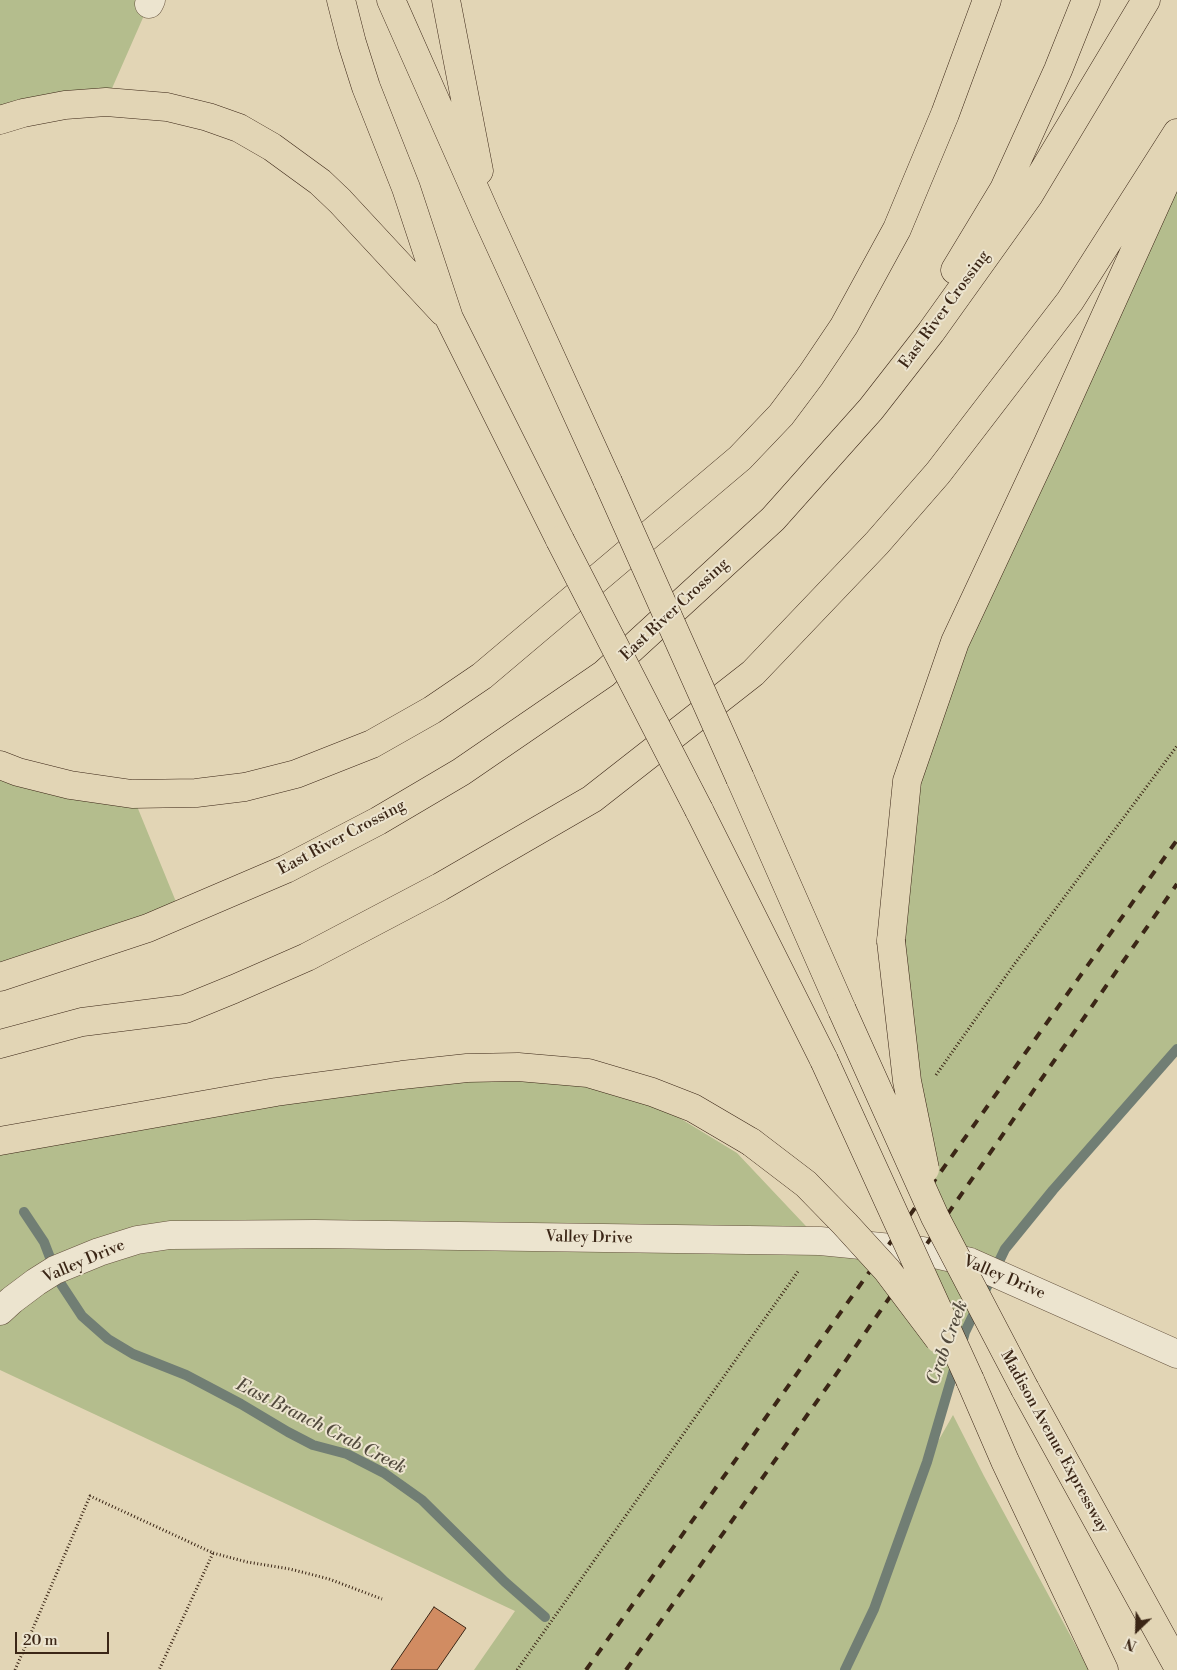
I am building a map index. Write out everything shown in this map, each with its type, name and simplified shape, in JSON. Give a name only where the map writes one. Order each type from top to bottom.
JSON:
[{"type":"highway","points":[[341,0],[366,87],[406,188],[449,318],[560,540],[700,810],[824,1060],[1005,1461],[1104,1670]]},
{"type":"highway","points":[[391,0],[935,1217]]},
{"type":"highway","points":[[446,0],[487,217]]},
{"type":"highway","points":[[0,765],[18,772],[70,785],[132,794],[196,794],[245,787],[296,774],[372,744],[432,710],[482,676],[740,458],[781,414],[811,375],[844,326],[897,228],[945,114],[987,0]]},
{"type":"highway","points":[[871,408],[1004,189],[1058,70],[1086,0]]},
{"type":"highway","name":"East River Crossing","points":[[0,977],[148,928],[286,869],[378,821],[461,772],[604,674],[773,519],[871,408],[931,332],[1029,195],[1146,0]]},
{"type":"highway","points":[[0,120],[23,113],[65,105],[106,102],[167,107],[208,117],[239,128],[272,147],[334,194],[449,318]]},
{"type":"highway","points":[[0,1044],[82,1022],[185,1009],[234,989],[307,957],[440,887],[592,799],[753,673],[877,543],[938,473],[1070,301],[1177,133]]},
{"type":"highway","points":[[935,1217],[907,1081],[891,941],[907,781],[955,642],[1048,443],[1177,157]]},
{"type":"highway","points":[[0,1141],[276,1092],[467,1068],[518,1067],[588,1073],[652,1092],[693,1108],[751,1142],[806,1184],[846,1224],[886,1270],[970,1380]]},
{"type":"highway","name":"Madison Avenue Expressway","points":[[935,1217],[1025,1389],[1177,1665]]},
{"type":"street","name":"Valley Drive","points":[[0,1311],[12,1300],[55,1270],[99,1252],[138,1240],[170,1235],[315,1234],[820,1241],[922,1251],[970,1262],[1177,1354]]},
{"type":"path","points":[[15,1670],[90,1496],[213,1553],[329,1579],[382,1599]]},
{"type":"path","points":[[158,1670],[213,1553]]},
{"type":"green space","points":[[0,0],[139,0],[149,4],[106,102],[0,120]]},
{"type":"green space","points":[[1177,157],[1177,1052],[1053,1190],[1005,1249],[993,1271],[1000,1275],[965,1332],[928,1459],[953,1415],[1089,1670],[474,1670],[515,1611],[0,1370],[0,1141],[518,1067],[650,1100],[737,1153],[820,1241],[955,1258],[935,1217],[891,941],[907,781]]},
{"type":"green space","points":[[0,765],[132,794],[181,914],[0,977]]},
{"type":"building","points":[[434,1607],[466,1628],[437,1670],[391,1670]]},
{"type":"waterway","name":"Crab Creek","points":[[961,1347],[965,1332],[1005,1249],[1053,1190],[1177,1049]]},
{"type":"waterway","name":"East Branch Crab Creek","points":[[24,1212],[44,1242],[59,1281],[82,1316],[108,1339],[133,1354],[186,1375],[313,1445],[347,1454],[384,1473],[422,1500],[505,1582],[545,1617]]},
{"type":"waterway","name":"Crab Creek","points":[[845,1670],[874,1609],[927,1462],[956,1363]]},
{"type":"railway","points":[[586,1670],[1177,840]]},
{"type":"railway","points":[[626,1670],[842,1366],[1177,884]]}]
